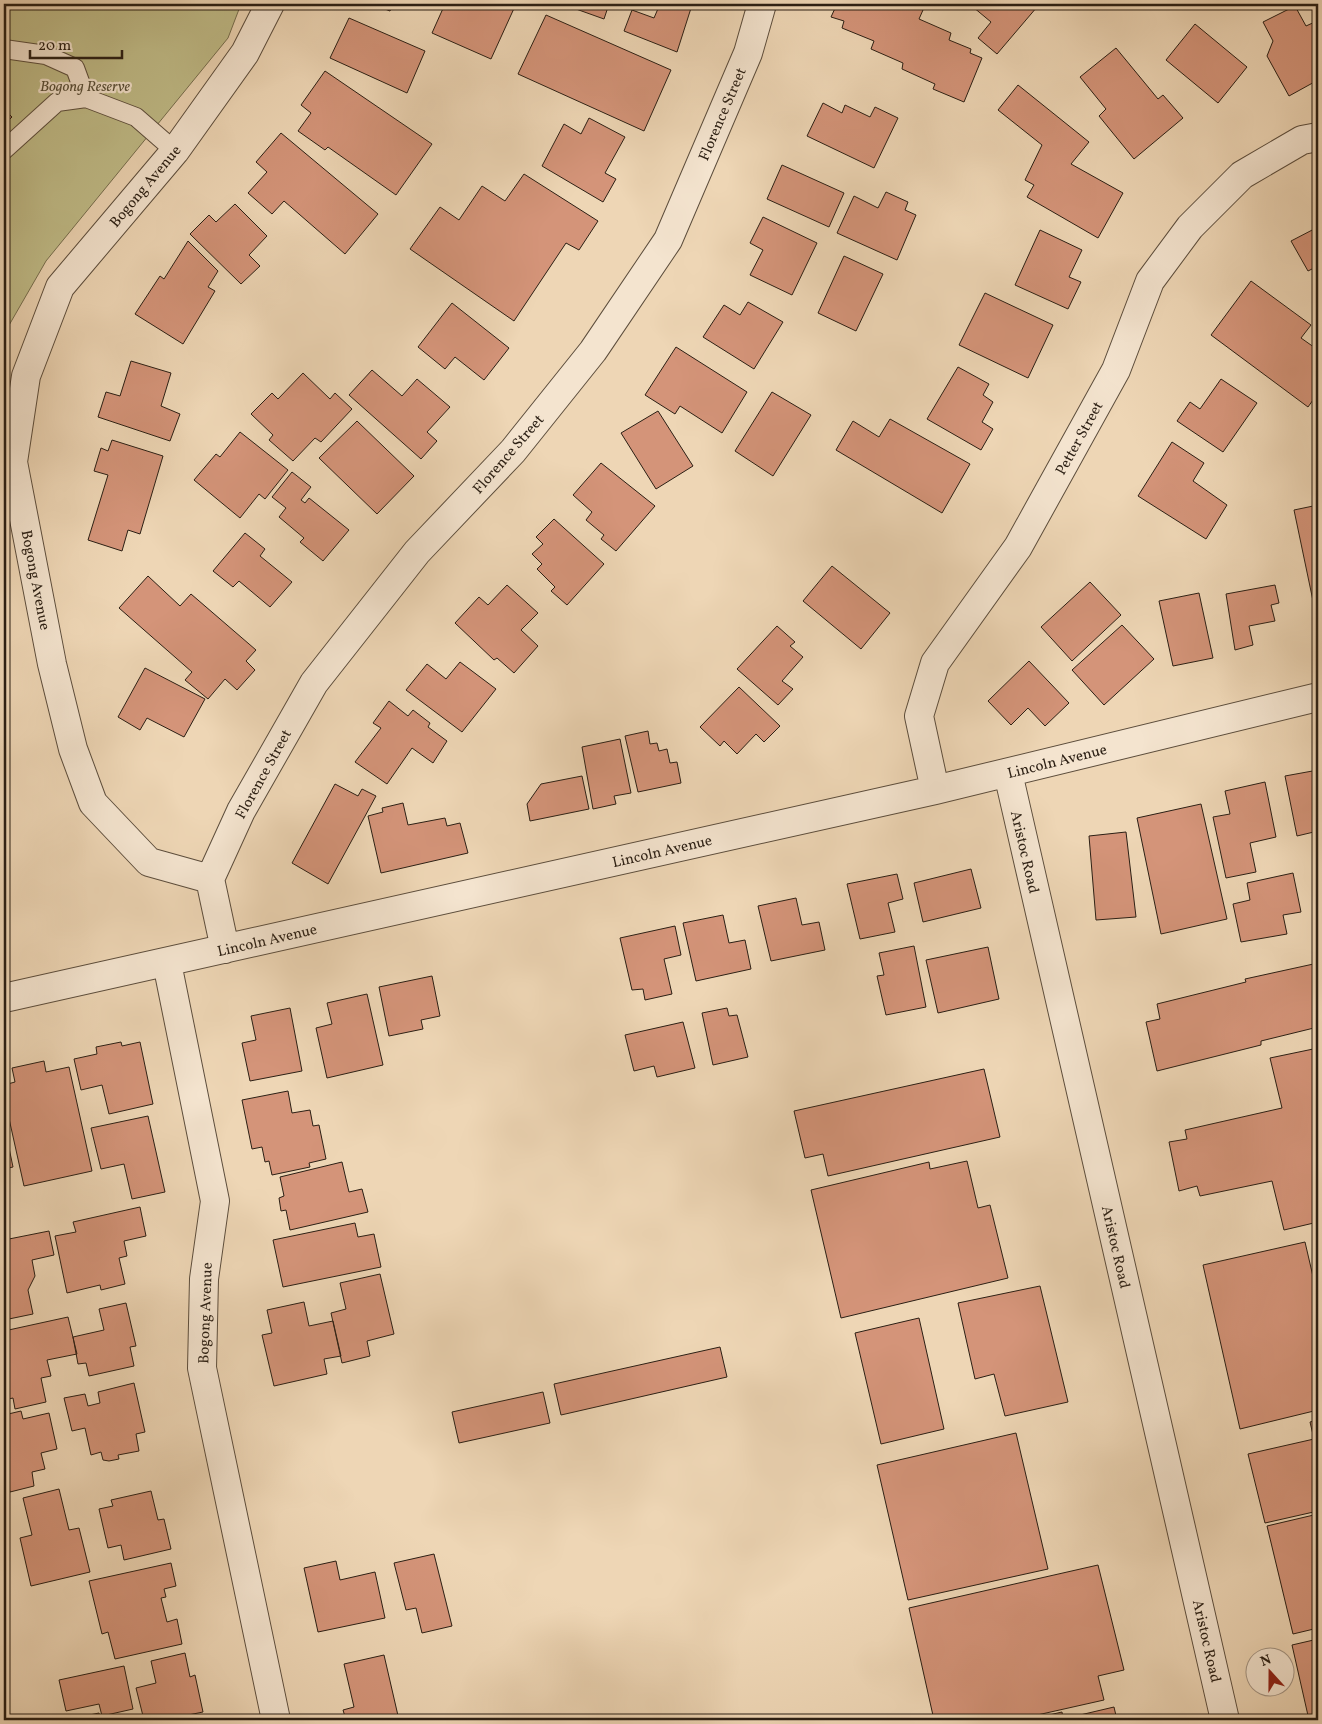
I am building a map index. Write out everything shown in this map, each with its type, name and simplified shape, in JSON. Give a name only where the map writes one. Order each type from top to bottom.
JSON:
[{"type":"street","name":"Bogong Avenue","points":[[210,879],[149,862],[93,803],[73,749],[52,664],[13,462],[26,376],[60,287],[175,151],[245,53],[270,4]]},
{"type":"street","name":"Florence Street","points":[[210,879],[241,812],[314,683],[417,552],[513,451],[587,359],[668,240],[748,53],[762,4]]},
{"type":"street","name":"Petter Street","points":[[935,790],[919,716],[935,663],[1018,547],[1116,370],[1150,281],[1190,227],[1242,175],[1302,140],[1318,137]]},
{"type":"street","name":"Lincoln Avenue","points":[[4,998],[935,790],[1318,697]]},
{"type":"street","name":"Aristoc Road","points":[[1008,773],[1225,1720]]},
{"type":"street","points":[[210,879],[224,949]]},
{"type":"street","name":"Bogong Avenue","points":[[167,963],[215,1202],[204,1279],[202,1368],[276,1720]]},
{"type":"lane","points":[[4,49],[46,55],[75,68],[86,98]]},
{"type":"lane","points":[[4,150],[57,102],[86,98],[136,117],[175,151]]},
{"type":"green space","name":"Bogong Reserve","points":[[4,4],[241,4],[228,38],[46,261],[8,327],[4,340]]},
{"type":"building","points":[[372,4],[393,4],[390,11]]},
{"type":"building","points":[[445,4],[516,4],[491,59],[432,33]]},
{"type":"building","points":[[562,4],[609,4],[604,19]]},
{"type":"building","points":[[660,4],[692,5],[677,52],[624,31],[632,10],[654,18]]},
{"type":"building","points":[[837,4],[908,4],[923,10],[919,19],[951,33],[949,40],[971,49],[970,53],[982,58],[964,102],[933,89],[935,84],[902,69],[903,63],[871,49],[874,41],[842,28],[844,21],[831,17]]},
{"type":"building","points":[[976,4],[1033,4],[1037,7],[997,54],[978,38],[991,22],[973,7]]},
{"type":"building","points":[[1295,6],[1306,26],[1317,21],[1318,23],[1318,80],[1289,96],[1267,56],[1273,41],[1263,22]]},
{"type":"building","points":[[546,15],[671,70],[644,131],[518,74]]},
{"type":"building","points":[[349,18],[425,51],[407,93],[330,58]]},
{"type":"building","points":[[1195,24],[1247,67],[1218,103],[1166,60]]},
{"type":"building","points":[[1116,48],[1158,99],[1163,95],[1183,118],[1134,159],[1099,116],[1106,109],[1080,77]]},
{"type":"building","points":[[325,71],[432,144],[396,195],[328,147],[325,150],[298,131],[311,113],[301,105]]},
{"type":"building","points":[[1018,85],[1089,142],[1071,164],[1123,193],[1098,238],[1027,197],[1034,185],[1025,180],[1042,145],[998,110]]},
{"type":"building","points":[[823,103],[842,113],[845,105],[870,117],[875,107],[898,118],[874,168],[807,136]]},
{"type":"building","points":[[4,109],[12,117],[4,125]]},
{"type":"building","points":[[589,118],[625,137],[605,173],[616,179],[603,202],[542,166],[564,124],[581,134]]},
{"type":"building","points":[[281,133],[378,214],[345,254],[284,201],[272,214],[248,193],[267,172],[256,162]]},
{"type":"building","points":[[782,165],[844,193],[829,227],[767,199]]},
{"type":"building","points":[[524,174],[598,221],[579,250],[566,243],[514,321],[410,249],[440,207],[459,220],[482,186],[505,201]]},
{"type":"building","points":[[886,192],[908,202],[905,210],[916,215],[897,260],[837,233],[854,196],[878,208]]},
{"type":"building","points":[[235,204],[267,236],[249,255],[260,266],[241,284],[190,234],[209,215],[216,222]]},
{"type":"building","points":[[763,217],[817,243],[792,295],[750,275],[763,250],[750,243]]},
{"type":"building","points":[[1318,227],[1318,266],[1308,271],[1291,241]]},
{"type":"building","points":[[1040,230],[1082,250],[1069,277],[1081,282],[1068,309],[1015,285]]},
{"type":"building","points":[[188,241],[218,271],[208,287],[215,291],[183,344],[135,314],[160,276],[164,279]]},
{"type":"building","points":[[844,256],[883,274],[856,331],[818,313]]},
{"type":"building","points":[[1251,281],[1311,325],[1301,338],[1318,350],[1318,393],[1308,407],[1211,335]]},
{"type":"building","points":[[985,293],[1053,325],[1028,378],[959,345]]},
{"type":"building","points":[[748,302],[783,322],[754,369],[703,337],[724,305],[740,315]]},
{"type":"building","points":[[452,303],[509,348],[484,380],[455,357],[445,369],[418,347]]},
{"type":"building","points":[[676,347],[747,392],[722,433],[680,406],[675,414],[645,395]]},
{"type":"building","points":[[131,361],[171,373],[161,406],[180,414],[170,441],[98,417],[106,392],[120,396]]},
{"type":"building","points":[[958,367],[989,384],[983,395],[993,402],[982,422],[993,429],[981,450],[927,419]]},
{"type":"building","points":[[372,370],[402,396],[417,379],[450,407],[427,432],[437,441],[421,459],[349,395]]},
{"type":"building","points":[[303,373],[330,399],[335,393],[352,409],[321,442],[315,438],[293,461],[269,440],[273,435],[251,414],[272,393],[278,399]]},
{"type":"building","points":[[1221,379],[1257,403],[1223,452],[1177,421],[1190,402],[1200,409]]},
{"type":"building","points":[[772,392],[811,415],[773,476],[735,451]]},
{"type":"building","points":[[658,411],[693,466],[656,489],[621,433]]},
{"type":"building","points":[[890,419],[970,464],[942,513],[836,450],[853,421],[879,437]]},
{"type":"building","points":[[357,421],[414,476],[377,514],[319,458]]},
{"type":"building","points":[[240,432],[288,470],[265,499],[259,494],[240,518],[194,480],[216,454],[220,457]]},
{"type":"building","points":[[112,440],[163,456],[140,534],[128,530],[122,551],[88,540],[108,475],[94,471],[101,448],[108,451]]},
{"type":"building","points":[[1172,442],[1204,463],[1193,481],[1227,505],[1206,539],[1138,496]]},
{"type":"building","points":[[601,463],[655,506],[616,551],[601,539],[604,535],[586,520],[592,512],[573,495]]},
{"type":"building","points":[[292,472],[311,487],[301,500],[305,503],[309,498],[349,530],[323,561],[300,542],[304,538],[279,517],[286,508],[272,497]]},
{"type":"building","points":[[1318,505],[1318,620],[1317,620],[1294,510]]},
{"type":"building","points":[[554,519],[604,564],[567,605],[551,591],[555,587],[537,569],[542,564],[532,554],[543,544],[536,537]]},
{"type":"building","points":[[245,533],[265,549],[260,556],[292,582],[270,607],[239,581],[233,587],[213,571]]},
{"type":"building","points":[[832,566],[890,613],[861,649],[803,601]]},
{"type":"building","points":[[148,576],[180,606],[191,594],[256,650],[246,661],[255,670],[237,690],[225,679],[208,699],[185,680],[192,672],[119,608]]},
{"type":"building","points":[[1090,582],[1121,615],[1072,661],[1041,627]]},
{"type":"building","points":[[507,585],[538,613],[521,630],[538,646],[514,673],[497,658],[494,660],[455,623],[479,597],[488,605]]},
{"type":"building","points":[[1275,585],[1279,603],[1271,605],[1275,621],[1249,626],[1253,645],[1235,650],[1226,594]]},
{"type":"building","points":[[1199,593],[1213,658],[1173,666],[1159,601]]},
{"type":"building","points":[[1122,625],[1154,659],[1104,705],[1072,670]]},
{"type":"building","points":[[777,626],[795,642],[790,646],[803,657],[782,681],[793,689],[778,705],[737,669]]},
{"type":"building","points":[[1029,661],[1069,703],[1045,726],[1028,708],[1011,725],[988,701]]},
{"type":"building","points":[[460,662],[496,689],[462,732],[406,690],[427,664],[446,679]]},
{"type":"building","points":[[145,668],[205,699],[184,737],[147,718],[140,730],[118,717]]},
{"type":"building","points":[[739,687],[780,726],[764,742],[756,734],[737,754],[724,741],[720,746],[700,727]]},
{"type":"building","points":[[389,701],[408,716],[413,710],[430,723],[428,727],[447,741],[433,763],[412,748],[387,784],[355,762],[381,728],[373,723]]},
{"type":"building","points":[[648,731],[650,744],[657,743],[659,751],[667,749],[670,763],[677,762],[681,783],[638,792],[625,736]]},
{"type":"building","points":[[620,739],[631,793],[614,796],[616,804],[593,809],[582,747]]},
{"type":"building","points":[[1318,770],[1318,831],[1297,836],[1285,776]]},
{"type":"building","points":[[582,776],[589,809],[530,821],[527,804],[541,784]]},
{"type":"building","points":[[1265,782],[1276,837],[1250,843],[1256,872],[1226,878],[1213,817],[1230,814],[1225,791]]},
{"type":"building","points":[[335,784],[358,796],[362,789],[376,796],[328,884],[292,863]]},
{"type":"building","points":[[403,803],[408,825],[445,818],[447,826],[460,823],[468,853],[381,873],[368,816],[383,812],[382,808]]},
{"type":"building","points":[[1201,804],[1227,919],[1161,934],[1137,818]]},
{"type":"building","points":[[1126,832],[1136,917],[1096,920],[1089,836]]},
{"type":"building","points":[[971,869],[981,908],[923,922],[914,883]]},
{"type":"building","points":[[1293,873],[1301,912],[1283,915],[1287,934],[1241,942],[1233,904],[1250,900],[1247,883]]},
{"type":"building","points":[[897,874],[903,899],[888,903],[895,932],[860,939],[847,884]]},
{"type":"building","points":[[796,898],[802,925],[819,922],[825,950],[771,961],[758,906]]},
{"type":"building","points":[[723,915],[729,943],[745,940],[751,969],[696,981],[683,923]]},
{"type":"building","points":[[675,926],[681,955],[664,959],[672,994],[645,1000],[643,989],[632,990],[620,938]]},
{"type":"building","points":[[914,946],[926,1007],[886,1015],[877,976],[884,975],[879,953]]},
{"type":"building","points":[[988,947],[999,999],[938,1013],[926,960]]},
{"type":"building","points":[[1318,963],[1318,1027],[1261,1041],[1261,1045],[1157,1071],[1146,1022],[1160,1019],[1157,1004],[1246,982],[1245,979]]},
{"type":"building","points":[[432,976],[440,1016],[421,1020],[423,1029],[389,1036],[379,987]]},
{"type":"building","points":[[367,994],[383,1065],[327,1078],[316,1028],[332,1024],[327,1003]]},
{"type":"building","points":[[290,1008],[302,1071],[250,1081],[242,1043],[256,1040],[251,1016]]},
{"type":"building","points":[[727,1008],[729,1016],[737,1015],[748,1057],[713,1065],[702,1013]]},
{"type":"building","points":[[683,1022],[695,1068],[657,1077],[654,1066],[634,1071],[625,1035]]},
{"type":"building","points":[[121,1042],[122,1046],[140,1042],[153,1104],[109,1114],[102,1085],[81,1090],[74,1059],[97,1054],[96,1047]]},
{"type":"building","points":[[1318,1048],[1318,1222],[1284,1230],[1272,1181],[1200,1196],[1197,1186],[1179,1191],[1169,1142],[1187,1139],[1185,1130],[1282,1108],[1270,1058]]},
{"type":"building","points":[[44,1061],[46,1072],[69,1067],[92,1171],[24,1186],[4,1096],[4,1085],[15,1082],[12,1068]]},
{"type":"building","points":[[984,1069],[1000,1137],[828,1176],[823,1154],[805,1158],[794,1111]]},
{"type":"building","points":[[288,1091],[292,1113],[310,1110],[313,1126],[319,1125],[326,1159],[309,1163],[310,1167],[272,1175],[269,1161],[265,1162],[262,1147],[252,1149],[242,1100]]},
{"type":"building","points":[[148,1116],[165,1192],[132,1199],[124,1164],[101,1169],[91,1128]]},
{"type":"building","points":[[4,1124],[13,1167],[4,1169]]},
{"type":"building","points":[[967,1161],[978,1208],[990,1205],[1008,1278],[841,1318],[811,1190],[929,1162],[930,1169]]},
{"type":"building","points":[[342,1162],[349,1192],[362,1189],[368,1212],[290,1230],[286,1210],[281,1211],[279,1198],[284,1196],[280,1177]]},
{"type":"building","points":[[140,1207],[146,1236],[124,1241],[127,1256],[119,1258],[125,1284],[101,1290],[100,1285],[67,1293],[55,1236],[76,1232],[73,1222]]},
{"type":"building","points":[[355,1223],[358,1237],[374,1234],[381,1267],[283,1287],[273,1240]]},
{"type":"building","points":[[49,1231],[54,1255],[32,1260],[35,1276],[28,1290],[33,1314],[4,1320],[4,1240]]},
{"type":"building","points":[[1305,1242],[1318,1298],[1318,1410],[1240,1429],[1203,1265]]},
{"type":"building","points":[[380,1274],[394,1334],[367,1341],[370,1356],[342,1363],[331,1313],[346,1309],[340,1283]]},
{"type":"building","points":[[1040,1286],[1068,1402],[1005,1416],[994,1374],[975,1379],[958,1303]]},
{"type":"building","points":[[304,1302],[309,1326],[333,1321],[341,1356],[324,1359],[327,1374],[274,1386],[262,1335],[272,1333],[267,1310]]},
{"type":"building","points":[[126,1303],[136,1346],[130,1347],[134,1366],[89,1376],[86,1363],[78,1364],[73,1337],[104,1330],[99,1309]]},
{"type":"building","points":[[68,1317],[77,1354],[47,1360],[51,1376],[41,1378],[46,1402],[15,1409],[13,1398],[4,1400],[4,1352],[8,1351],[4,1331]]},
{"type":"building","points":[[919,1318],[944,1429],[881,1444],[855,1333]]},
{"type":"building","points":[[720,1347],[727,1377],[561,1415],[554,1384]]},
{"type":"building","points":[[134,1383],[145,1432],[136,1434],[139,1451],[118,1455],[119,1459],[109,1461],[103,1460],[101,1452],[91,1455],[85,1428],[72,1431],[64,1398],[85,1394],[88,1406],[100,1403],[98,1392]]},
{"type":"building","points":[[543,1392],[550,1423],[459,1443],[452,1412]]},
{"type":"building","points":[[21,1411],[23,1419],[49,1413],[57,1449],[41,1453],[45,1469],[32,1472],[34,1486],[10,1492],[4,1467],[4,1415]]},
{"type":"building","points":[[1318,1420],[1318,1511],[1265,1523],[1248,1454],[1314,1439],[1310,1422]]},
{"type":"building","points":[[1016,1433],[1048,1569],[908,1600],[877,1465]]},
{"type":"building","points":[[59,1489],[69,1530],[79,1528],[90,1572],[31,1586],[20,1538],[32,1535],[23,1498]]},
{"type":"building","points":[[151,1491],[158,1520],[164,1519],[171,1549],[124,1560],[121,1545],[108,1548],[99,1509],[113,1506],[111,1500]]},
{"type":"building","points":[[1318,1514],[1318,1628],[1293,1634],[1267,1526]]},
{"type":"building","points":[[434,1554],[452,1626],[422,1633],[416,1608],[406,1610],[394,1563]]},
{"type":"building","points":[[336,1561],[340,1580],[375,1572],[385,1618],[318,1632],[304,1568]]},
{"type":"building","points":[[171,1563],[176,1586],[164,1589],[166,1597],[161,1598],[167,1622],[177,1619],[182,1644],[115,1659],[108,1632],[102,1634],[89,1581]]},
{"type":"building","points":[[1098,1565],[1124,1670],[1098,1676],[1104,1700],[1015,1720],[934,1720],[909,1608]]},
{"type":"building","points":[[1318,1639],[1318,1718],[1309,1720],[1294,1654],[1294,1646],[1292,1645]]},
{"type":"building","points":[[185,1653],[190,1677],[195,1675],[203,1712],[164,1720],[144,1720],[136,1688],[156,1683],[151,1661]]},
{"type":"building","points":[[384,1655],[399,1720],[346,1720],[343,1710],[354,1707],[344,1664]]},
{"type":"building","points":[[124,1666],[133,1709],[102,1716],[99,1704],[66,1711],[59,1680]]},
{"type":"building","points":[[1114,1707],[1117,1720],[1027,1720],[1062,1712],[1063,1719]]},
{"type":"building","points":[[99,1713],[101,1720],[66,1720]]}]
